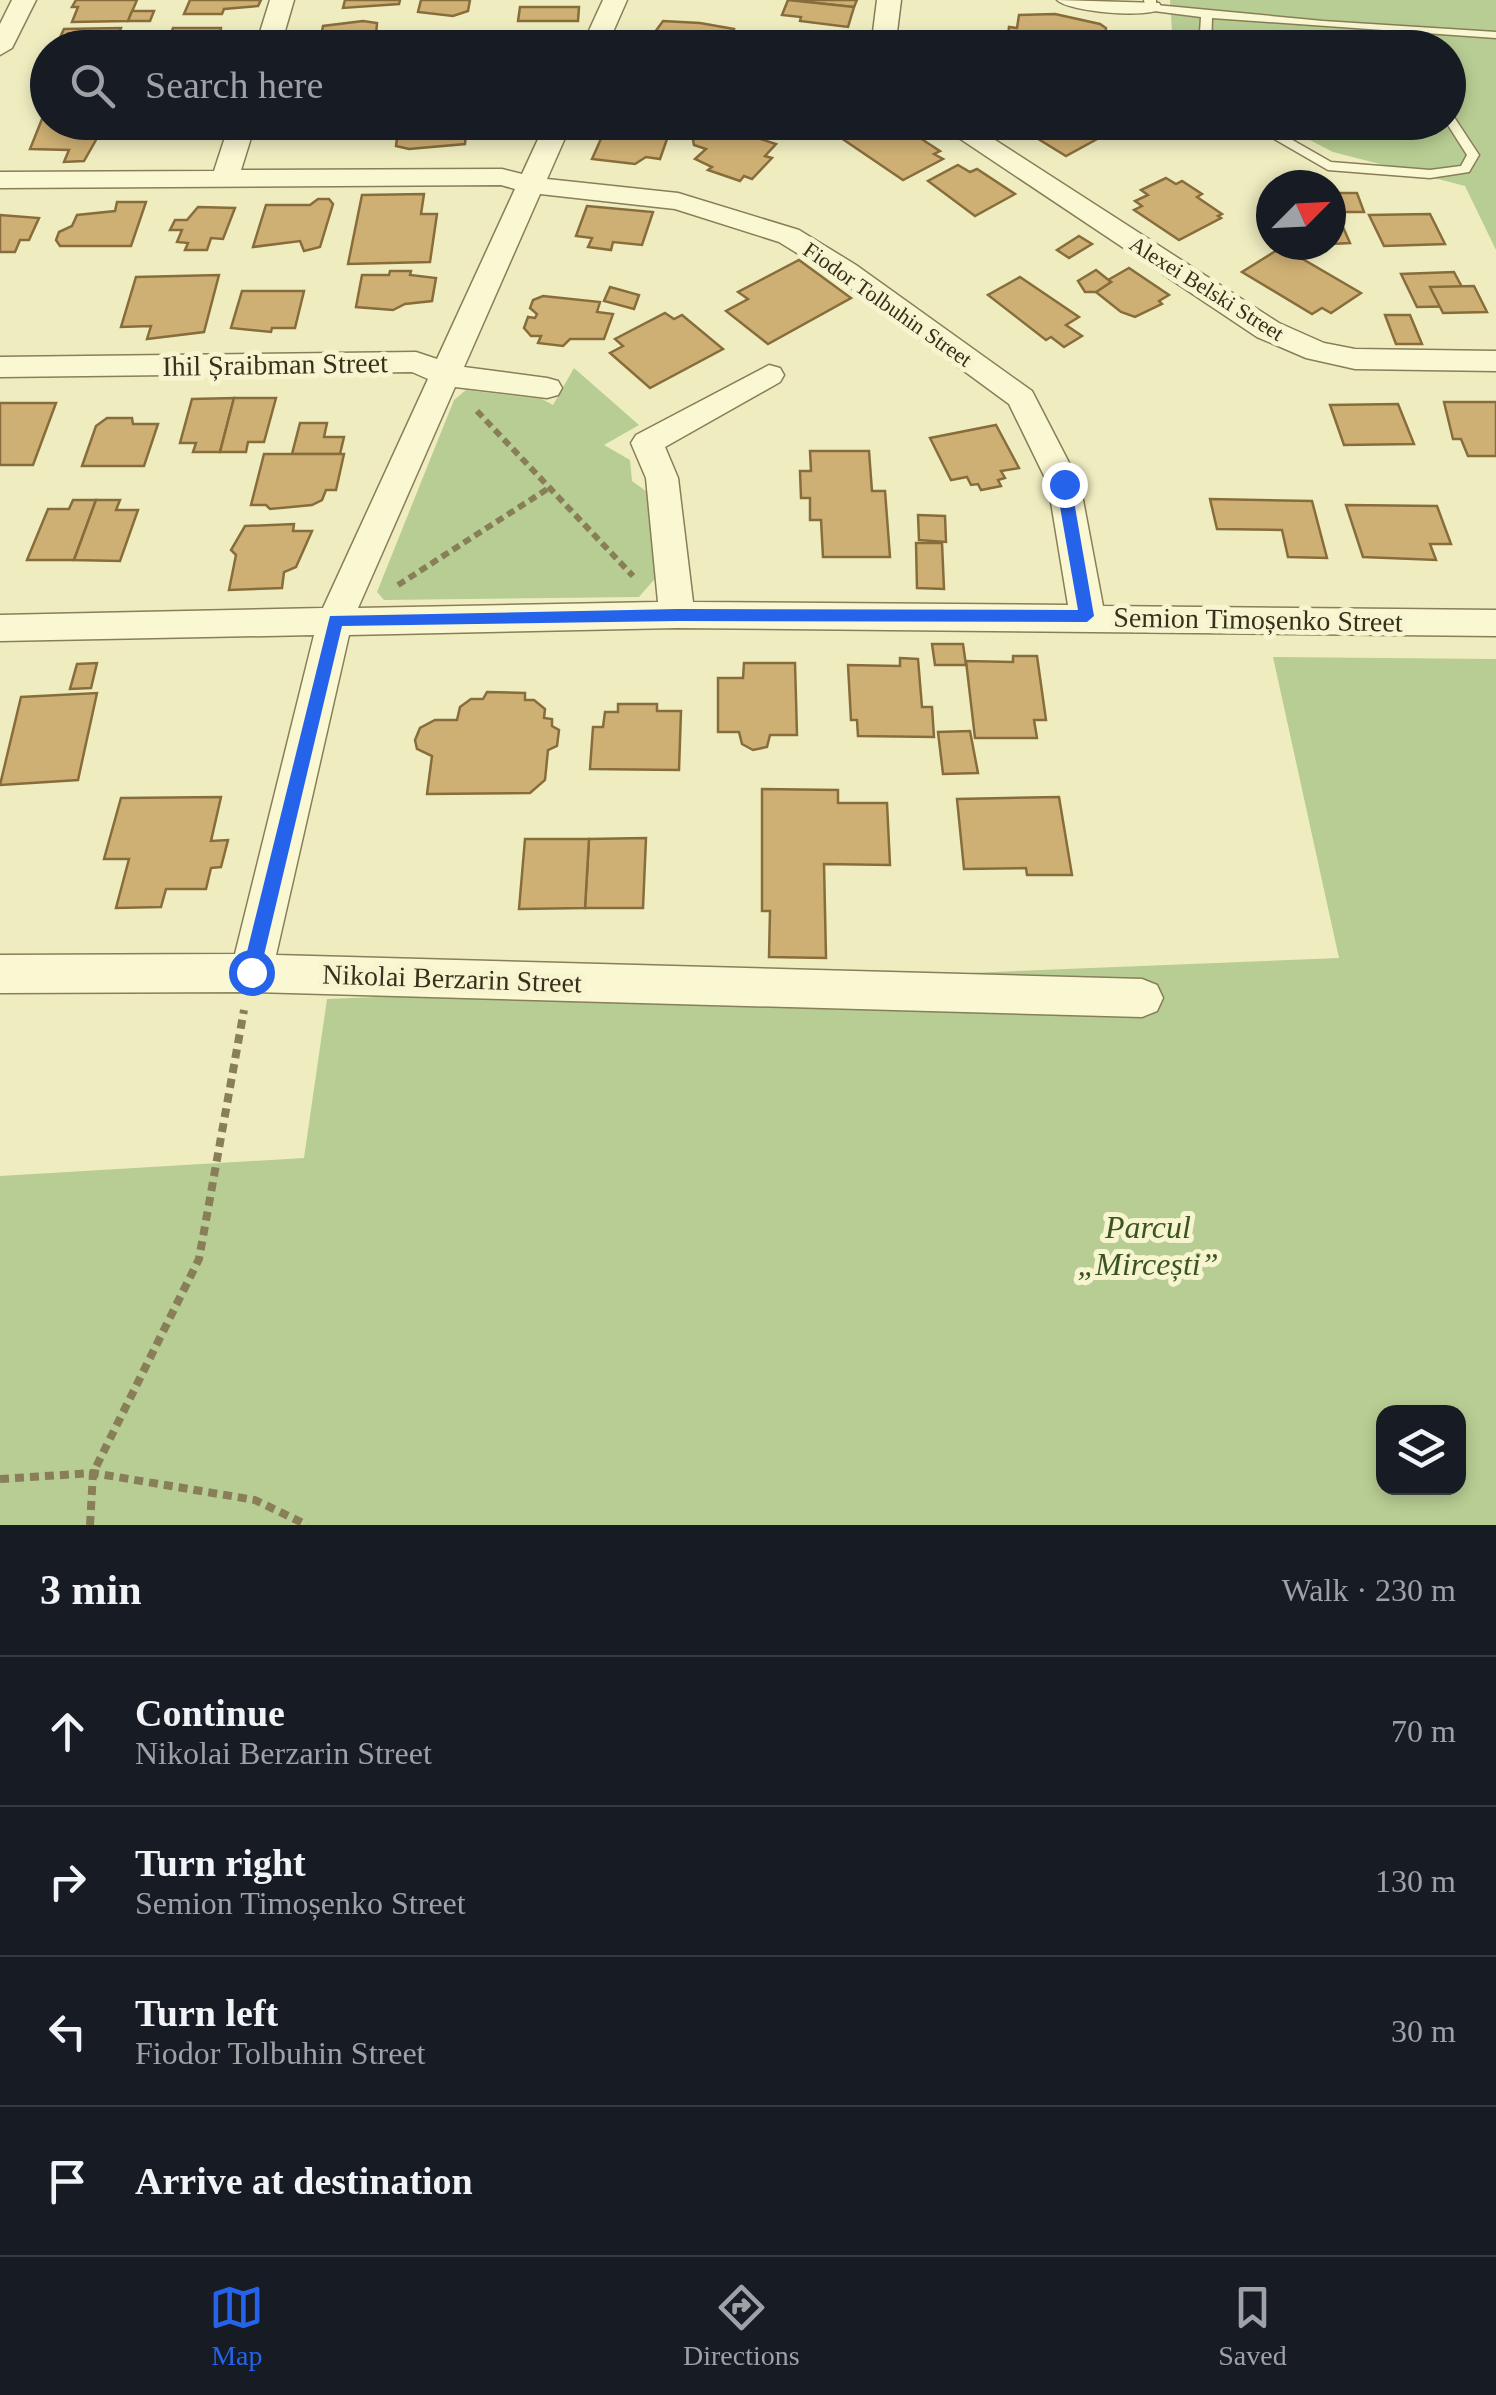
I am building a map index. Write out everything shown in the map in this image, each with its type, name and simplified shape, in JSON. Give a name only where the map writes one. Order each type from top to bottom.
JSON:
[{"type":"street","points":[[0,48],[24,0]]},
{"type":"street","points":[[273,30],[282,0]]},
{"type":"street","points":[[601,30],[615,0]]},
{"type":"street","points":[[885,30],[889,0]]},
{"type":"street","points":[[1069,0],[1150,4]]},
{"type":"street","points":[[224,180],[237,140]]},
{"type":"street","points":[[251,972],[336,620],[455,387],[530,185],[551,140]]},
{"type":"street","name":"Alexei Belski Street","points":[[976,140],[1284,337],[1316,351],[1355,359],[1496,361]]},
{"type":"street","name":"Fiodor Tolbuhin Street","points":[[0,180],[502,177],[530,185],[678,200],[789,236],[846,270],[1020,398],[1064,484],[1087,616]]},
{"type":"street","name":"Ihil Șraibman Street","points":[[0,367],[416,362],[455,387],[547,388]]},
{"type":"street","points":[[678,615],[662,478],[648,443],[770,374]]},
{"type":"street","name":"Semion Timoșenko Street","points":[[0,628],[678,615],[1496,623]]},
{"type":"street","name":"Nikolai Berzarin Street","points":[[0,974],[251,972],[1142,998]]},
{"type":"lane","points":[[1150,4],[1207,14],[1383,30]]},
{"type":"lane","points":[[1206,30],[1207,14]]},
{"type":"lane","points":[[1466,34],[1496,35]]},
{"type":"lane","points":[[1283,140],[1328,166],[1430,174],[1465,169],[1473,156],[1463,140]]},
{"type":"path","points":[[455,387],[638,582],[678,615]]},
{"type":"path","points":[[393,588],[550,488]]},
{"type":"path","points":[[90,1525],[93,1473],[199,1258],[251,972]]},
{"type":"path","points":[[0,1479],[93,1473],[256,1500],[307,1525]]},
{"type":"green space","points":[[1170,0],[1496,0],[1496,250],[1465,186],[1333,152],[1310,140],[1466,140],[1466,30],[1172,30]]},
{"type":"green space","points":[[574,368],[639,425],[604,445],[630,460],[632,481],[650,494],[659,574],[639,597],[384,600],[377,592],[454,400],[466,390],[542,399],[553,405]]},
{"type":"green space","name":"Parcul „Mircești”","points":[[1273,657],[1496,659],[1496,1525],[0,1525],[0,1176],[304,1158],[327,999],[1339,958]]},
{"type":"building","points":[[76,0],[137,0],[128,21],[72,22],[78,7],[72,7]]},
{"type":"building","points":[[190,0],[261,0],[258,6],[224,9],[222,14],[184,14]]},
{"type":"building","points":[[345,0],[400,0],[399,4],[343,8]]},
{"type":"building","points":[[421,0],[470,0],[468,11],[453,16],[418,12]]},
{"type":"building","points":[[788,0],[857,0],[854,7]]},
{"type":"building","points":[[788,0],[854,7],[848,27],[782,15]]},
{"type":"building","points":[[520,7],[579,7],[578,21],[518,21]]},
{"type":"building","points":[[132,11],[154,11],[150,21],[128,21]]},
{"type":"building","points":[[1055,14],[1100,24],[1106,30],[1009,30],[1017,28],[1019,15]]},
{"type":"building","points":[[663,21],[734,29],[734,30],[656,30]]},
{"type":"building","points":[[377,23],[376,30],[322,30],[323,26]]},
{"type":"building","points":[[121,28],[120,30],[64,29]]},
{"type":"building","points":[[173,28],[221,28],[221,30]]},
{"type":"building","points":[[34,140],[96,140],[84,161],[64,162],[69,150],[30,149]]},
{"type":"building","points":[[397,140],[465,140],[465,144],[409,149],[396,146]]},
{"type":"building","points":[[600,140],[667,140],[660,159],[646,157],[635,164],[592,159]]},
{"type":"building","points":[[693,140],[764,140],[776,144],[765,156],[772,158],[752,179],[744,176],[740,181],[708,170],[712,167],[695,159],[706,149],[694,145]]},
{"type":"building","points":[[844,140],[923,140],[940,151],[934,154],[943,159],[903,180]]},
{"type":"building","points":[[1040,140],[1095,140],[1066,156]]},
{"type":"building","points":[[958,165],[970,172],[977,169],[1015,194],[975,216],[928,181]]},
{"type":"building","points":[[1166,178],[1176,184],[1182,181],[1202,194],[1197,197],[1222,214],[1218,216],[1221,218],[1179,240],[1134,210],[1142,206],[1135,201],[1148,195],[1141,190]]},
{"type":"building","points":[[1346,193],[1357,193],[1364,212],[1346,212]]},
{"type":"building","points":[[424,194],[421,214],[437,214],[430,262],[348,264],[362,195]]},
{"type":"building","points":[[318,199],[329,199],[333,204],[320,247],[304,251],[300,241],[253,247],[266,205],[310,205]]},
{"type":"building","points":[[117,202],[146,202],[131,246],[60,246],[56,240],[59,232],[72,226],[77,215],[115,211]]},
{"type":"building","points":[[587,206],[653,212],[642,245],[613,242],[611,250],[588,247],[592,238],[576,236]]},
{"type":"building","points":[[198,207],[235,208],[223,239],[211,238],[207,250],[185,250],[188,243],[177,242],[182,230],[170,230],[175,220],[187,220]]},
{"type":"building","points":[[1430,214],[1445,244],[1384,246],[1369,215]]},
{"type":"building","points":[[0,215],[39,218],[29,240],[20,240],[15,252],[0,252]]},
{"type":"building","points":[[1079,236],[1092,244],[1069,258],[1057,250]]},
{"type":"building","points":[[799,260],[851,298],[768,344],[726,311],[748,299],[738,292]]},
{"type":"building","points":[[1261,260],[1304,260],[1361,293],[1331,313],[1322,308],[1312,314],[1242,272]]},
{"type":"building","points":[[1129,268],[1169,295],[1159,301],[1162,304],[1135,317],[1121,312],[1096,292]]},
{"type":"building","points":[[1096,270],[1111,282],[1096,292],[1085,292],[1078,281]]},
{"type":"building","points":[[390,271],[411,271],[410,275],[436,278],[432,301],[405,304],[393,310],[356,307],[362,275],[389,275]]},
{"type":"building","points":[[1454,272],[1472,306],[1417,307],[1401,274]]},
{"type":"building","points":[[219,275],[204,332],[147,339],[151,326],[121,327],[136,277]]},
{"type":"building","points":[[1020,277],[1079,317],[1066,325],[1082,336],[1064,347],[1051,337],[1046,340],[988,295]]},
{"type":"building","points":[[1474,286],[1487,312],[1443,313],[1430,287]]},
{"type":"building","points":[[610,287],[639,295],[634,309],[604,301]]},
{"type":"building","points":[[242,291],[304,291],[295,328],[272,328],[271,332],[231,328]]},
{"type":"building","points":[[543,296],[600,302],[597,312],[613,314],[604,339],[570,339],[563,346],[538,343],[541,336],[531,336],[524,328],[528,317],[535,318],[537,314],[530,308],[533,300]]},
{"type":"building","points":[[665,313],[674,319],[682,315],[723,349],[650,388],[610,353],[623,346],[615,339]]},
{"type":"building","points":[[1385,315],[1410,315],[1422,344],[1396,344]]},
{"type":"building","points":[[234,398],[220,452],[193,452],[196,443],[180,443],[192,399]]},
{"type":"building","points":[[234,398],[276,398],[264,442],[248,442],[246,452],[220,452]]},
{"type":"building","points":[[1444,402],[1496,402],[1496,456],[1468,456],[1461,439],[1453,439]]},
{"type":"building","points":[[0,403],[56,403],[33,465],[0,465]]},
{"type":"building","points":[[1398,404],[1414,444],[1344,445],[1330,405]]},
{"type":"building","points":[[107,418],[158,424],[144,466],[82,466],[96,426]]},
{"type":"building","points":[[300,423],[327,423],[324,437],[344,437],[340,454],[292,454]]},
{"type":"building","points":[[996,425],[1019,468],[1001,471],[1005,478],[998,480],[1001,486],[981,490],[978,484],[971,485],[967,477],[951,480],[930,438]]},
{"type":"building","points":[[810,451],[869,451],[872,491],[885,491],[890,557],[823,557],[821,520],[810,520],[810,498],[801,498],[800,471],[811,471]]},
{"type":"building","points":[[264,454],[344,454],[336,490],[326,490],[322,500],[312,505],[270,509],[266,505],[251,505]]},
{"type":"building","points":[[1210,499],[1312,501],[1327,558],[1288,557],[1282,530],[1217,529]]},
{"type":"building","points":[[73,500],[96,500],[74,560],[27,560],[48,509],[69,509]]},
{"type":"building","points":[[96,500],[120,500],[116,510],[138,510],[120,561],[74,560]]},
{"type":"building","points":[[1346,505],[1437,506],[1451,544],[1430,544],[1436,560],[1363,557]]},
{"type":"building","points":[[918,515],[945,516],[946,542],[919,540]]},
{"type":"building","points":[[294,524],[293,531],[312,531],[296,567],[284,572],[282,588],[229,590],[236,555],[231,550],[245,526]]},
{"type":"building","points":[[916,543],[942,543],[944,589],[917,588]]},
{"type":"building","points":[[932,644],[963,644],[966,665],[935,665]]},
{"type":"building","points":[[1013,656],[1037,656],[1046,720],[1034,720],[1037,738],[975,738],[966,661],[1013,662]]},
{"type":"building","points":[[900,658],[918,659],[922,707],[932,707],[934,737],[858,736],[857,720],[851,720],[848,665],[900,666]]},
{"type":"building","points":[[97,663],[91,688],[70,689],[77,664]]},
{"type":"building","points":[[744,663],[795,663],[797,735],[770,735],[767,747],[753,750],[742,744],[739,732],[718,732],[718,678],[743,678]]},
{"type":"building","points":[[487,692],[525,693],[525,700],[534,700],[545,709],[544,718],[552,719],[552,726],[559,730],[557,746],[548,750],[545,780],[530,793],[427,794],[432,756],[417,749],[415,740],[420,728],[435,720],[457,720],[460,707],[471,699],[483,699]]},
{"type":"building","points":[[97,693],[78,780],[0,785],[21,697]]},
{"type":"building","points":[[618,704],[657,704],[657,711],[681,711],[679,770],[590,769],[593,727],[603,727],[605,712],[618,712]]},
{"type":"building","points":[[970,731],[978,773],[943,774],[938,732]]},
{"type":"building","points":[[762,789],[838,790],[838,803],[887,803],[890,865],[824,864],[826,958],[769,957],[770,911],[762,911]]},
{"type":"building","points":[[221,797],[211,841],[228,840],[221,867],[211,868],[206,889],[166,889],[161,907],[116,908],[129,859],[104,859],[121,798]]},
{"type":"building","points":[[1059,797],[1072,875],[1027,875],[1026,868],[964,869],[957,799]]},
{"type":"building","points":[[646,838],[643,908],[585,908],[589,839]]},
{"type":"building","points":[[525,839],[589,839],[585,908],[519,909]]},
{"type":"route","points":[[251,972],[336,620],[678,615],[1087,616],[1064,484]]}]
